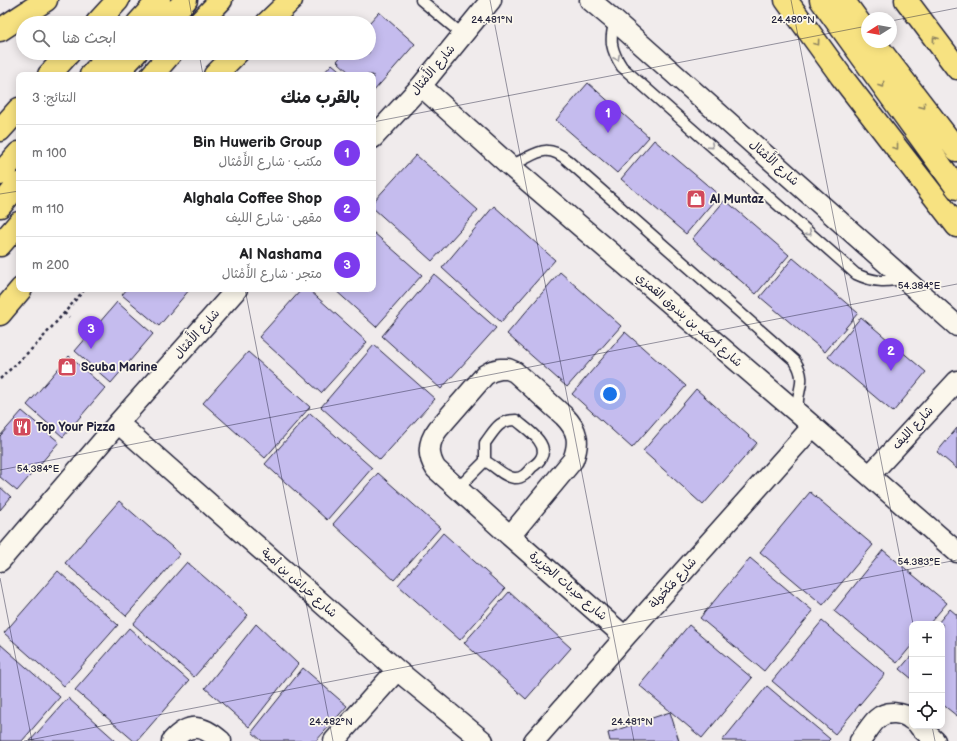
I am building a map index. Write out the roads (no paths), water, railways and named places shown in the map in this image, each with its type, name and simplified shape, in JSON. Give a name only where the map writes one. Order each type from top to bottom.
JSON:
[{"type":"main road","points":[[0,22],[20,0]]},
{"type":"main road","points":[[21,16],[46,0]]},
{"type":"main road","points":[[103,16],[118,0]]},
{"type":"main road","points":[[144,16],[159,0]]},
{"type":"main road","points":[[171,16],[186,0]]},
{"type":"main road","points":[[206,16],[221,0]]},
{"type":"main road","points":[[274,16],[291,0]]},
{"type":"main road","points":[[786,0],[841,76],[957,226]]},
{"type":"main road","points":[[821,0],[861,43]]},
{"type":"main road","points":[[843,0],[861,25]]},
{"type":"main road","points":[[910,5],[957,68]]},
{"type":"main road","points":[[0,30],[16,20]]},
{"type":"main road","points":[[866,48],[957,150]]},
{"type":"main road","points":[[866,48],[957,188]]},
{"type":"main road","points":[[53,72],[63,60]]},
{"type":"main road","points":[[94,72],[105,60]]},
{"type":"main road","points":[[118,72],[129,60]]},
{"type":"main road","points":[[155,72],[166,60]]},
{"type":"main road","points":[[219,72],[230,60]]},
{"type":"main road","points":[[0,130],[16,112]]},
{"type":"main road","points":[[0,174],[16,156]]},
{"type":"main road","points":[[0,206],[16,187]]},
{"type":"main road","points":[[0,244],[16,226]]},
{"type":"main road","points":[[0,314],[18,292]]},
{"type":"street","name":"شارع الأَمْثال","points":[[376,135],[421,86],[491,0]]},
{"type":"street","name":"شارع الأَمْثال","points":[[590,0],[957,326]]},
{"type":"street","name":"شارع أحمد بن بندوق القمزي","points":[[421,86],[509,165],[870,475],[957,552]]},
{"type":"street","name":"شارع الأَمْثال","points":[[0,561],[118,423],[234,292]]},
{"type":"street","name":"شارع حدِبات الجزِيرة","points":[[510,536],[573,460],[577,441],[575,431],[570,423],[515,372],[508,369],[500,369],[492,370],[485,375],[433,436],[429,453],[431,462],[436,469],[457,489],[510,536],[625,637]]},
{"type":"street","name":"شارع الليف","points":[[870,475],[957,381]]},
{"type":"street","name":"شارع مَكحُولة","points":[[534,741],[625,637],[807,421]]},
{"type":"street","name":"شارع خراش بن أمية","points":[[118,423],[397,670],[483,741]]},
{"type":"street","points":[[334,741],[397,670]]},
{"type":"street","points":[[860,741],[878,718],[885,714],[901,713],[909,718]]},
{"type":"street","points":[[172,741],[179,733],[186,729],[193,728],[208,730],[221,741]]},
{"type":"street","points":[[922,729],[935,741]]},
{"type":"lane","points":[[421,0],[462,35]]},
{"type":"lane","points":[[615,21],[611,34],[612,46],[615,57],[622,67],[856,274],[879,282],[903,278]]},
{"type":"lane","points":[[509,165],[540,151],[555,152],[562,155],[795,361],[800,368],[802,376],[802,385],[798,404],[807,421]]},
{"type":"lane","points":[[457,489],[485,461],[484,443],[500,423],[508,420],[516,420],[540,442],[542,448],[541,457],[525,475],[516,478],[508,477],[492,464],[485,461]]},
{"type":"place","name":"Bin Huwerib Group","points":[[608,133]]},
{"type":"place","name":"Al Muntaz","points":[[696,199]]},
{"type":"place","name":"Al Nashama","points":[[91,349]]},
{"type":"place","name":"Scuba Marine","points":[[67,367]]},
{"type":"place","name":"Alghala Coffee Shop","points":[[891,371]]},
{"type":"place","name":"Top Your Pizza","points":[[22,427]]}]
